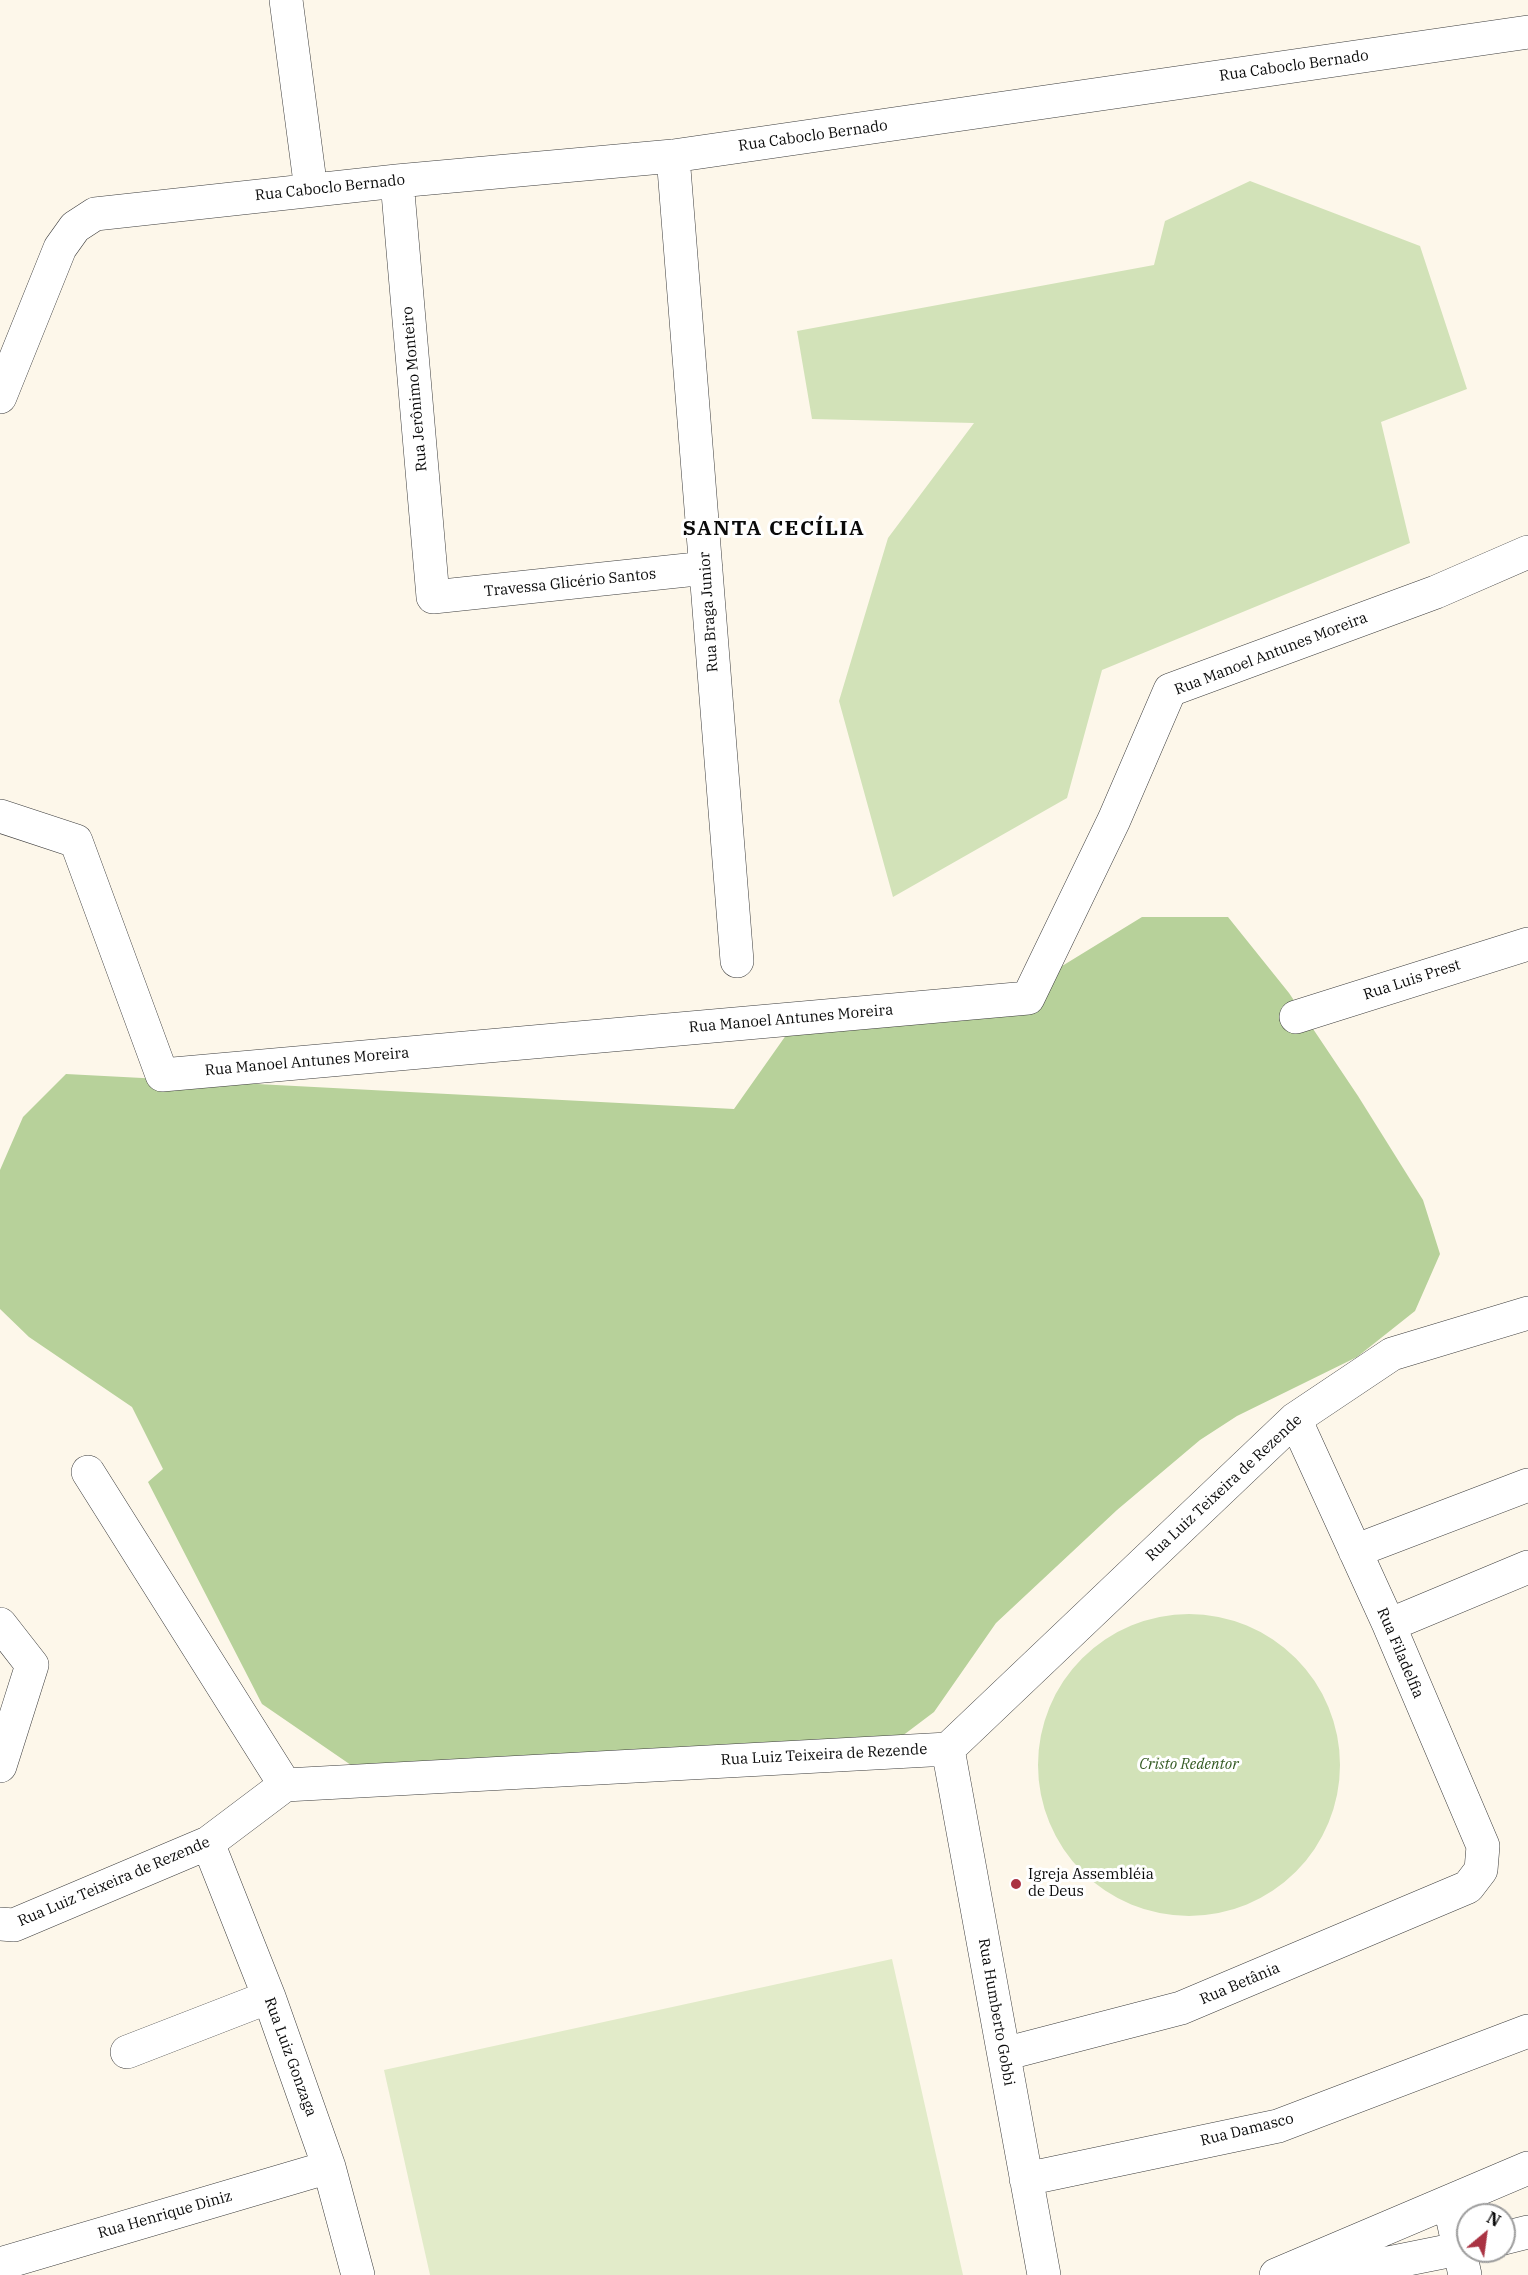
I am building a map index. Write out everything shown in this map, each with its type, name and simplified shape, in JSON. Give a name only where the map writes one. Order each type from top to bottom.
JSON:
[{"type":"street","points":[[286,0],[311,190]]},
{"type":"street","name":"Rua Caboclo Bernado","points":[[0,397],[60,248],[75,227],[94,214],[397,181],[674,156],[1528,32]]},
{"type":"street","name":"Rua Braga Junior","points":[[674,156],[736,961]]},
{"type":"street","name":"Rua Jerônimo Monteiro","points":[[397,181],[433,597]]},
{"type":"street","name":"Rua Manoel Antunes Moreira","points":[[0,816],[76,841],[162,1075],[1028,998],[1114,820],[1170,690],[1436,592],[1528,552]]},
{"type":"street","name":"Travessa Glicério Santos","points":[[433,597],[706,568]]},
{"type":"street","name":"Rua Luis Prest","points":[[1296,1017],[1528,944]]},
{"type":"street","name":"Rua Luiz Teixeira de Rezende","points":[[0,1924],[14,1926],[208,1844],[285,1785],[948,1749],[1295,1419],[1392,1354],[1528,1313]]},
{"type":"street","name":"Rua Filadelfia","points":[[1295,1419],[1389,1625],[1483,1846],[1481,1870],[1468,1887]]},
{"type":"street","points":[[88,1472],[285,1785]]},
{"type":"street","points":[[1355,1551],[1528,1485]]},
{"type":"street","points":[[1389,1625],[1528,1567]]},
{"type":"street","points":[[0,1624],[32,1665],[0,1766]]},
{"type":"street","name":"Rua Humberto Gobbi","points":[[948,1749],[1044,2275]]},
{"type":"street","name":"Rua Luiz Gonzaga","points":[[208,1844],[268,1997],[329,2167],[358,2275]]},
{"type":"street","name":"Rua Betânia","points":[[1004,2054],[1181,2008],[1468,1887]]},
{"type":"street","points":[[127,2052],[268,1997]]},
{"type":"street","name":"Rua Damasco","points":[[1026,2179],[1278,2126],[1528,2031]]},
{"type":"street","name":"Rua Henrique Diniz","points":[[0,2264],[329,2167]]},
{"type":"street","points":[[1276,2275],[1528,2168]]},
{"type":"street","points":[[1449,2202],[1456,2228]]},
{"type":"street","points":[[1329,2275],[1456,2258]]},
{"type":"green space","points":[[1250,181],[1420,246],[1467,389],[1381,422],[1410,543],[1102,670],[1067,798],[893,897],[839,701],[888,538],[974,423],[812,419],[797,331],[1154,265],[1165,221]]},
{"type":"green space","points":[[1142,917],[1228,917],[1289,993],[1358,1096],[1423,1200],[1440,1254],[1415,1311],[1357,1357],[1237,1416],[1200,1440],[1117,1510],[996,1623],[934,1712],[869,1761],[364,1774],[262,1704],[148,1482],[163,1469],[132,1407],[29,1337],[0,1309],[0,1170],[23,1117],[66,1074],[734,1109],[789,1031],[1005,1001]]},
{"type":"green space","name":"Cristo Redentor","points":[[1189,1614],[1218,1617],[1247,1626],[1273,1640],[1296,1658],[1314,1681],[1328,1707],[1337,1736],[1340,1765],[1337,1794],[1328,1823],[1314,1849],[1296,1872],[1273,1890],[1247,1904],[1218,1913],[1189,1916],[1160,1913],[1131,1904],[1105,1890],[1082,1872],[1064,1849],[1050,1823],[1041,1794],[1038,1765],[1041,1736],[1050,1707],[1064,1681],[1082,1658],[1105,1640],[1131,1626],[1160,1617]]},
{"type":"green space","points":[[892,1959],[963,2275],[430,2275],[384,2070]]},
{"type":"place","name":"Igreja Assembléia de Deus","points":[[1016,1884]]},
{"type":"district","name":"SANTA CECÍLIA","points":[[774,529]]}]
